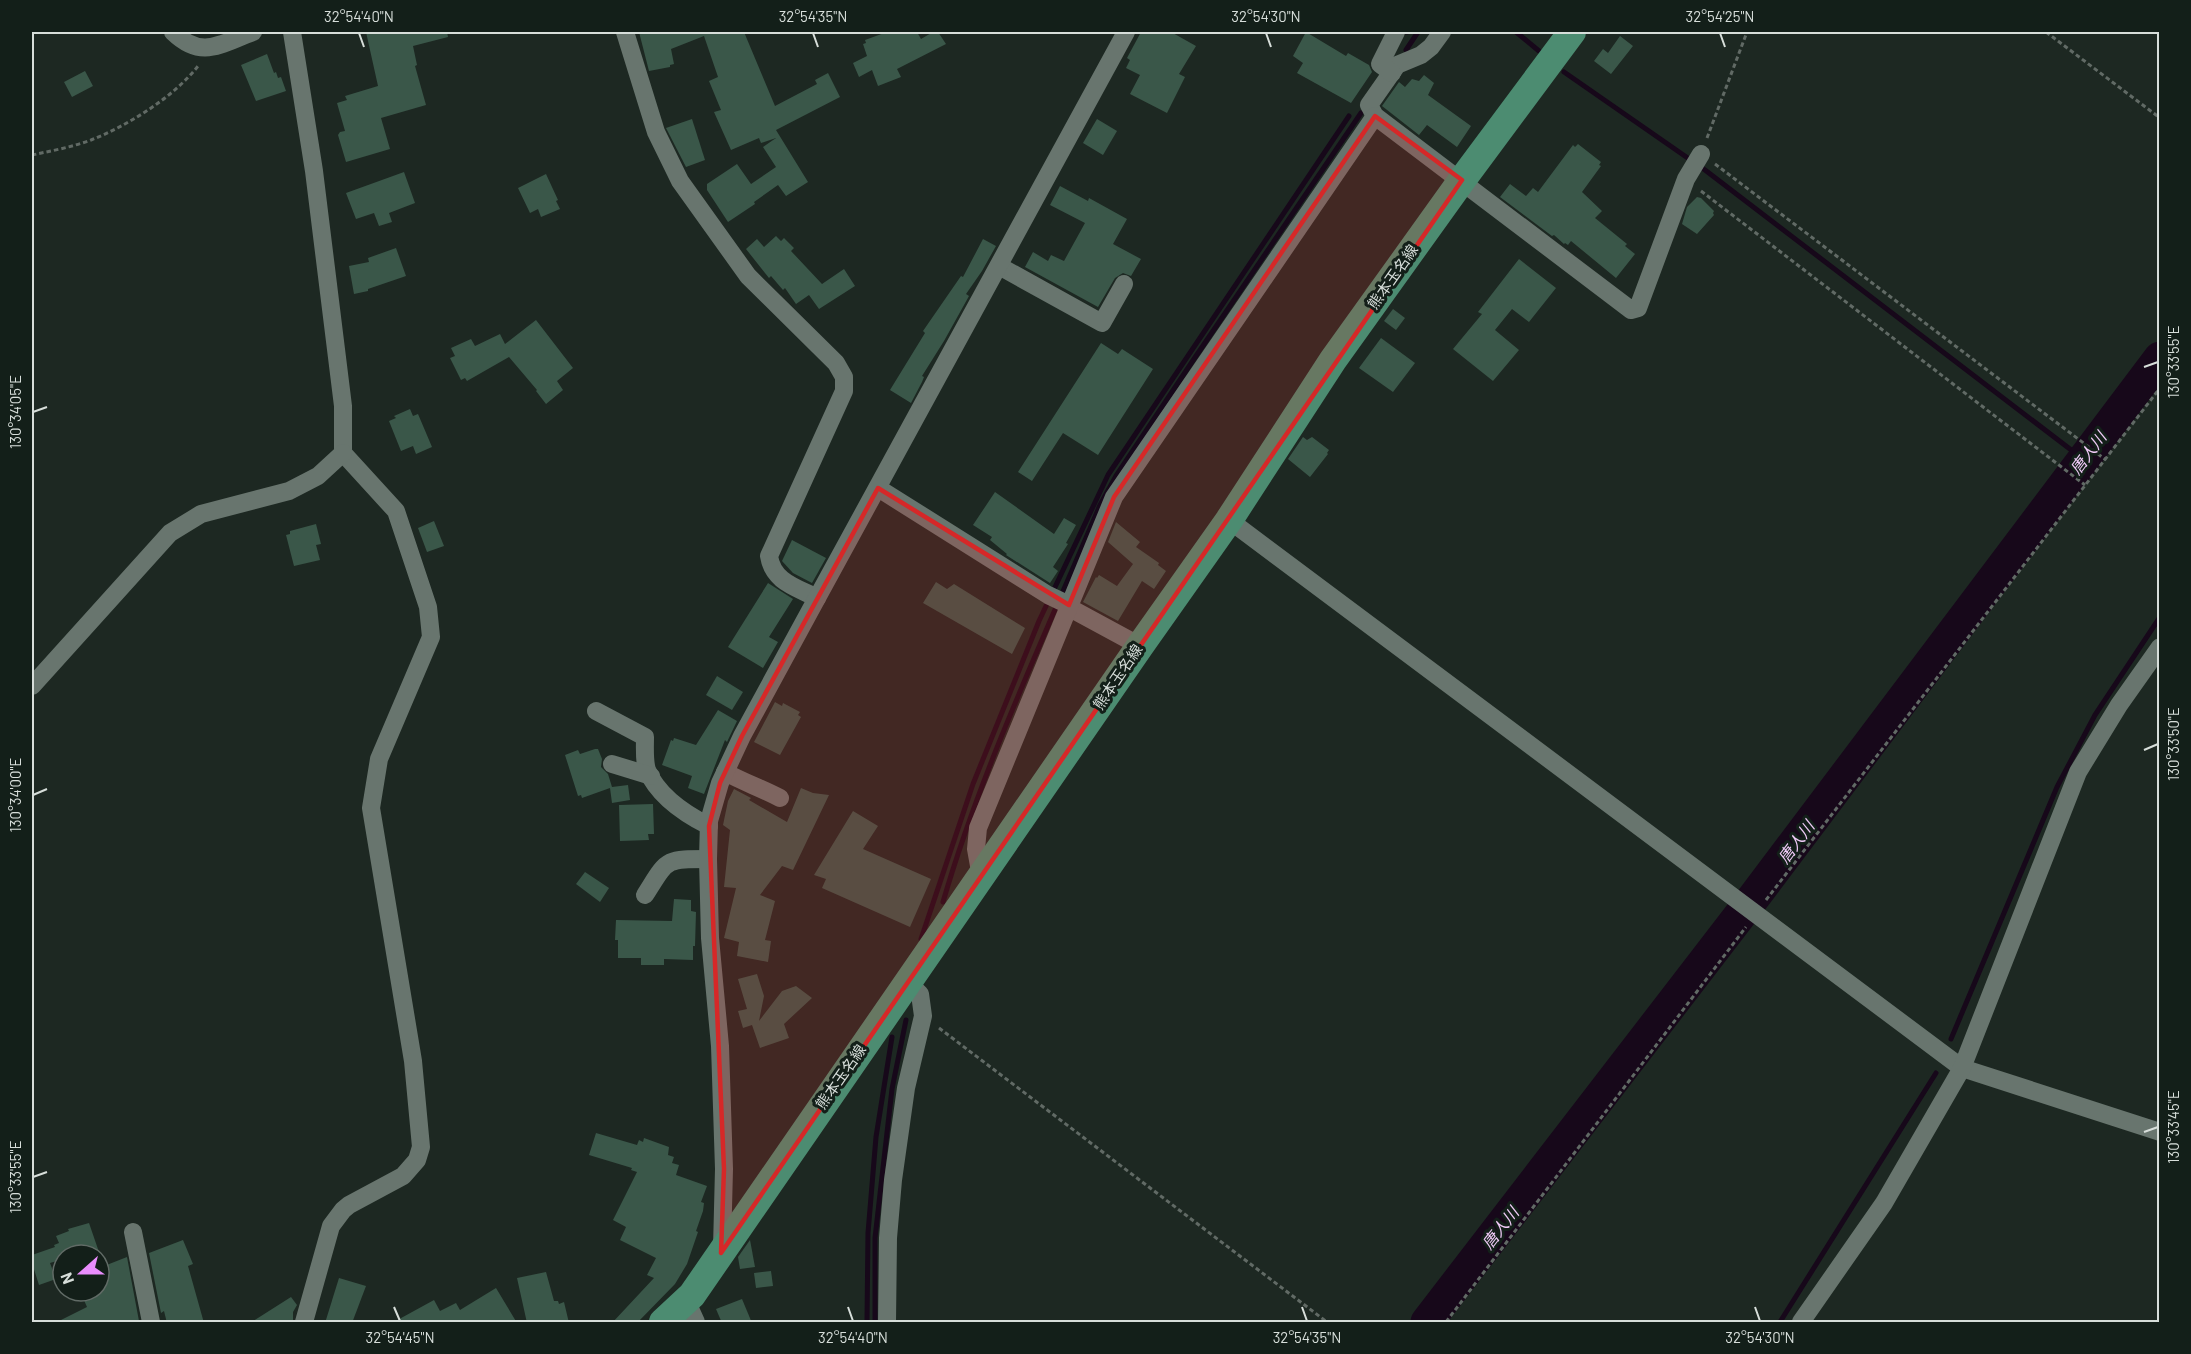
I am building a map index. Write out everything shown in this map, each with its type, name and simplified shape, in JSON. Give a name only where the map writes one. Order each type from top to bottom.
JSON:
[{"type":"main road","name":"熊本玉名線","points":[[663,1323],[691,1311],[722,1253],[819,1109],[1229,520],[1333,360],[1572,32]]},
{"type":"street","points":[[173,32],[184,42],[198,48],[212,48],[253,32]]},
{"type":"street","points":[[292,32],[314,171],[343,406],[343,453],[396,511],[428,607],[431,637],[379,759],[371,808],[413,1061],[421,1147],[417,1160],[403,1176],[349,1205],[331,1226],[304,1323]]},
{"type":"street","points":[[624,32],[656,132],[680,181],[748,276],[836,363],[844,377],[844,391],[769,556],[770,566],[778,578],[817,598]]},
{"type":"street","points":[[722,1253],[724,1169],[720,1046],[710,938],[708,859],[709,826],[720,783],[817,598],[1126,32]]},
{"type":"street","points":[[1392,73],[1380,64],[1396,32]]},
{"type":"street","points":[[1442,32],[1431,47],[1398,65],[1369,105],[1375,116],[1630,310],[1638,308],[1694,165]]},
{"type":"street","points":[[981,877],[976,849],[978,828],[1062,602],[1114,498],[1375,116]]},
{"type":"street","points":[[999,266],[1102,323],[1124,284]]},
{"type":"street","points":[[32,686],[170,533],[201,514],[289,491],[318,476],[343,453]]},
{"type":"street","points":[[878,488],[1062,602],[1140,646]]},
{"type":"street","points":[[1229,520],[1962,1068],[2160,1132]]},
{"type":"street","points":[[1801,1323],[1884,1203],[1962,1068],[2078,772],[2119,705],[2160,647]]},
{"type":"street","points":[[596,711],[645,737],[647,769],[663,794],[688,816],[709,826]]},
{"type":"street","points":[[612,764],[651,776]]},
{"type":"street","points":[[725,772],[746,784],[756,785],[780,798]]},
{"type":"street","points":[[645,895],[665,864],[679,859],[708,859]]},
{"type":"street","points":[[887,1323],[888,1238],[893,1180],[906,1088],[923,1016],[920,994],[908,982]]},
{"type":"street","points":[[132,1232],[151,1323]]},
{"type":"path","points":[[1694,165],[1747,32]]},
{"type":"path","points":[[2046,32],[2160,118]]},
{"type":"path","points":[[32,155],[90,140],[115,129],[161,101],[187,79],[212,48]]},
{"type":"path","points":[[1694,165],[2106,460]]},
{"type":"path","points":[[1694,165],[2085,485]]},
{"type":"path","points":[[1446,1323],[2160,388]]},
{"type":"path","points":[[923,1016],[1327,1323]]},
{"type":"highlighted area","points":[[1375,116],[1462,180],[721,1253],[724,1169],[709,826],[720,783],[742,736],[878,488],[1069,605],[1114,497]]},
{"type":"building","points":[[366,32],[447,32],[448,37],[413,46],[417,65],[415,66],[426,105],[381,118],[390,149],[346,162],[338,135],[345,131],[337,103],[347,100],[345,96],[378,86]]},
{"type":"building","points":[[639,32],[744,32],[775,106],[817,84],[815,80],[828,73],[840,97],[776,130],[808,182],[786,196],[778,185],[728,222],[707,190],[707,184],[737,164],[751,184],[776,167],[763,147],[776,138],[761,143],[759,138],[731,150],[714,112],[721,110],[709,81],[718,77],[704,36],[671,49],[674,64],[670,67],[649,71]]},
{"type":"building","points":[[887,32],[917,32],[921,39],[933,32],[938,32],[946,44],[897,69],[901,77],[878,86],[872,70],[859,77],[853,63],[867,56],[863,44],[866,43],[865,40]]},
{"type":"building","points":[[1141,32],[1171,32],[1196,46],[1179,74],[1185,77],[1167,113],[1130,94],[1140,75],[1126,68],[1130,60],[1127,58]]},
{"type":"building","points":[[1306,32],[1346,56],[1348,53],[1369,65],[1372,72],[1351,103],[1297,73],[1303,63],[1293,56]]},
{"type":"building","points":[[1620,36],[1633,46],[1611,74],[1594,61],[1603,49],[1608,53]]},
{"type":"building","points":[[267,54],[274,73],[276,72],[278,78],[281,77],[286,91],[256,101],[241,65]]},
{"type":"building","points":[[85,71],[93,86],[72,97],[64,82]]},
{"type":"building","points":[[1424,75],[1434,83],[1428,95],[1471,126],[1457,147],[1427,125],[1419,135],[1382,106],[1399,82],[1405,87],[1412,79],[1419,81]]},
{"type":"building","points":[[692,119],[705,160],[686,167],[666,128]]},
{"type":"building","points":[[1097,119],[1117,131],[1103,155],[1083,143]]},
{"type":"building","points":[[1578,144],[1601,162],[1599,165],[1601,166],[1582,192],[1602,211],[1595,218],[1627,244],[1625,246],[1635,254],[1616,278],[1571,241],[1568,245],[1564,244],[1500,197],[1510,184],[1526,196],[1533,188],[1538,192],[1573,145],[1575,147]]},
{"type":"building","points":[[404,172],[415,203],[389,213],[392,222],[379,226],[374,213],[356,219],[346,193]]},
{"type":"building","points":[[546,174],[560,209],[541,217],[538,209],[530,213],[518,188]]},
{"type":"building","points":[[1060,186],[1088,201],[1089,198],[1127,219],[1113,244],[1141,259],[1131,276],[1123,273],[1115,278],[1098,307],[1025,267],[1033,252],[1048,261],[1051,255],[1064,261],[1085,223],[1050,205]]},
{"type":"building","points":[[1697,197],[1714,211],[1714,215],[1697,234],[1682,224],[1687,207]]},
{"type":"building","points":[[776,236],[781,241],[784,238],[794,248],[791,251],[822,284],[844,269],[855,286],[819,309],[809,295],[796,304],[785,288],[783,290],[771,276],[769,278],[746,249],[757,239],[764,247]]},
{"type":"building","points":[[983,239],[996,246],[966,294],[969,296],[922,376],[924,377],[922,382],[911,403],[890,390],[925,333],[923,331],[961,276],[963,277]]},
{"type":"building","points":[[396,248],[406,276],[354,294],[349,266],[369,262],[368,258]]},
{"type":"building","points":[[1519,259],[1556,288],[1529,322],[1512,309],[1495,330],[1519,350],[1493,381],[1453,349],[1482,314],[1478,312]]},
{"type":"building","points":[[1393,309],[1405,318],[1396,330],[1384,321]]},
{"type":"building","points":[[536,320],[573,368],[557,381],[563,390],[546,404],[509,357],[467,381],[465,378],[461,380],[450,358],[455,356],[451,348],[471,339],[475,346],[500,334],[505,344]]},
{"type":"building","points":[[1381,338],[1415,363],[1393,392],[1359,368]]},
{"type":"building","points":[[1101,343],[1118,354],[1122,349],[1153,369],[1098,455],[1063,433],[1032,481],[1018,472]]},
{"type":"building","points":[[410,409],[413,416],[418,414],[432,447],[416,454],[413,446],[401,451],[389,421],[396,418],[394,416]]},
{"type":"building","points":[[1303,437],[1307,440],[1312,437],[1329,450],[1310,477],[1288,459]]},
{"type":"building","points":[[995,492],[1054,534],[1064,518],[1076,525],[1066,543],[1068,544],[1053,567],[1058,571],[1050,583],[1006,555],[990,540],[992,537],[973,525]]},
{"type":"building","points":[[434,521],[444,546],[427,552],[418,528]]},
{"type":"building","points":[[1116,522],[1140,542],[1136,547],[1159,563],[1158,565],[1166,571],[1154,589],[1142,581],[1118,621],[1083,602],[1096,577],[1099,575],[1117,586],[1133,564],[1108,542]]},
{"type":"building","points":[[316,524],[321,544],[316,545],[320,560],[294,566],[286,535],[290,534],[290,531]]},
{"type":"building","points":[[792,540],[826,558],[812,583],[793,573],[782,561]]},
{"type":"building","points":[[936,582],[947,589],[954,584],[1025,628],[1012,654],[923,603]]},
{"type":"building","points":[[768,583],[793,599],[769,637],[778,642],[763,668],[728,647]]},
{"type":"building","points":[[717,676],[743,692],[732,710],[706,695]]},
{"type":"building","points":[[775,702],[782,706],[783,703],[800,712],[798,715],[801,717],[780,755],[754,742]]},
{"type":"building","points":[[718,710],[737,721],[727,742],[725,740],[704,794],[688,788],[692,776],[662,765],[671,740],[673,741],[674,738],[696,745]]},
{"type":"building","points":[[598,749],[602,759],[601,767],[608,774],[612,787],[628,785],[630,800],[612,803],[610,788],[582,798],[581,795],[578,796],[565,755],[578,750],[580,754]]},
{"type":"building","points":[[801,788],[813,793],[829,795],[793,870],[782,866],[760,895],[775,901],[765,940],[771,941],[768,962],[737,956],[739,942],[724,938],[736,888],[724,887],[730,830],[723,825],[728,801],[734,789],[787,822]]},
{"type":"building","points":[[653,804],[654,834],[648,834],[649,840],[620,841],[619,805]]},
{"type":"building","points":[[853,811],[878,826],[863,849],[931,879],[910,927],[822,888],[826,879],[814,875]]},
{"type":"building","points":[[585,872],[609,888],[600,902],[576,884]]},
{"type":"building","points":[[674,899],[691,900],[691,911],[696,912],[693,960],[664,959],[664,965],[641,965],[641,958],[618,958],[618,940],[615,940],[616,920],[672,921]]},
{"type":"building","points":[[757,974],[764,996],[759,1021],[782,991],[796,986],[812,998],[784,1024],[789,1038],[760,1048],[752,1025],[743,1028],[738,1011],[747,1009],[738,979]]},
{"type":"building","points":[[596,1133],[637,1145],[639,1140],[643,1142],[644,1138],[669,1147],[668,1155],[674,1157],[672,1163],[679,1165],[676,1175],[707,1186],[701,1202],[704,1203],[696,1231],[698,1232],[687,1264],[675,1284],[637,1323],[612,1323],[654,1278],[647,1275],[656,1258],[620,1240],[626,1227],[613,1220],[637,1172],[631,1170],[632,1168],[589,1155]]},
{"type":"building","points":[[89,1223],[96,1243],[59,1243],[56,1236],[69,1231],[68,1229]]},
{"type":"building","points":[[183,1240],[193,1264],[188,1266],[204,1323],[167,1323],[164,1311],[161,1313],[149,1253]]},
{"type":"building","points":[[750,1240],[755,1267],[740,1269],[738,1257]]},
{"type":"building","points":[[51,1248],[51,1281],[39,1285],[32,1263],[32,1255]]},
{"type":"building","points":[[127,1257],[139,1321],[134,1323],[55,1323],[87,1307],[85,1303],[111,1303],[111,1263]]},
{"type":"building","points":[[771,1271],[773,1286],[756,1288],[754,1273]]},
{"type":"building","points":[[546,1272],[554,1301],[558,1301],[559,1304],[564,1302],[569,1323],[527,1323],[517,1278]]},
{"type":"building","points":[[339,1278],[366,1286],[352,1323],[325,1323]]},
{"type":"building","points":[[496,1288],[517,1323],[392,1323],[434,1300],[440,1311],[456,1303],[460,1310]]},
{"type":"building","points":[[291,1297],[297,1305],[293,1312],[293,1323],[250,1323]]},
{"type":"building","points":[[742,1299],[752,1323],[722,1323],[716,1309]]},
{"type":"waterway","points":[[1406,50],[1418,32]]},
{"type":"waterway","points":[[1516,32],[1539,51]]},
{"type":"waterway","points":[[1564,72],[1705,170],[2083,459]]},
{"type":"waterway","points":[[943,902],[996,751],[1100,505],[1116,476],[1361,113]]},
{"type":"waterway","points":[[921,939],[973,784],[1039,621],[1108,475],[1349,116]]},
{"type":"waterway","name":"唐人川","points":[[1427,1322],[1754,897],[2160,358]]},
{"type":"waterway","points":[[1951,1039],[2057,787],[2095,715],[2160,617]]},
{"type":"waterway","points":[[875,1322],[875,1238],[892,1089],[906,1020]]},
{"type":"waterway","points":[[867,1322],[868,1233],[876,1137],[892,1037]]},
{"type":"waterway","points":[[1780,1322],[1936,1073]]}]
